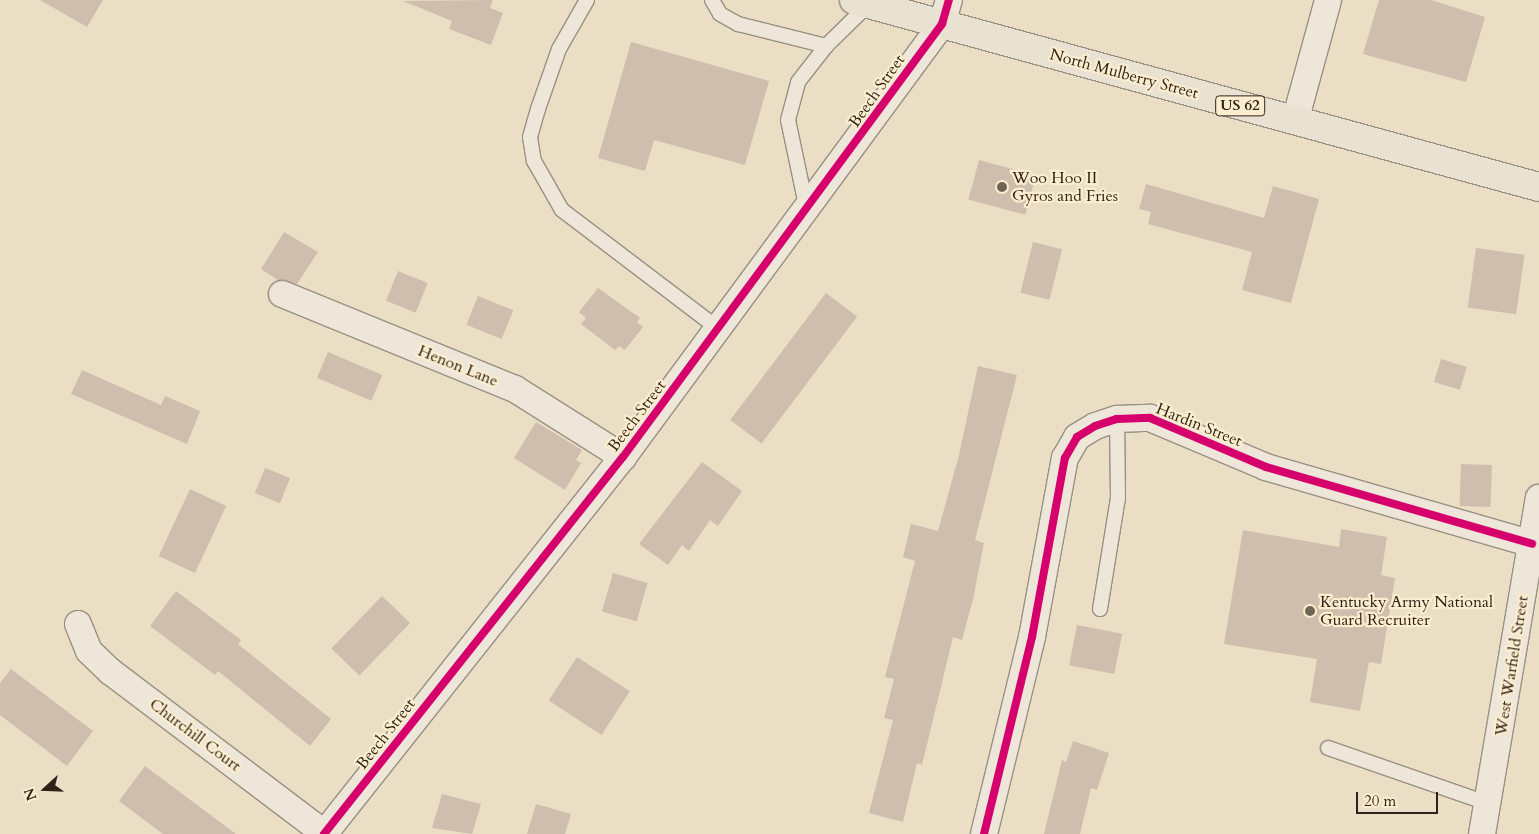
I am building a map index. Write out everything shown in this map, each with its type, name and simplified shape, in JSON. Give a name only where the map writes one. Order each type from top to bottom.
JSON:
[{"type":"main road","name":"North Mulberry Street","points":[[861,2],[946,12],[1295,121],[1539,187]]},
{"type":"street","points":[[1295,121],[1328,0]]},
{"type":"street","name":"Beech Street","points":[[325,834],[623,457],[808,210],[946,12]]},
{"type":"street","name":"Henon Lane","points":[[282,294],[515,389],[623,457]]},
{"type":"street","name":"Hardin Street","points":[[984,834],[1032,637],[1065,458],[1077,437],[1095,426],[1117,419],[1150,418],[1266,467],[1532,544]]},
{"type":"street","name":"West Warfield Street","points":[[1482,834],[1490,804],[1538,510]]},
{"type":"street","name":"Churchill Court","points":[[78,624],[90,651],[111,672],[325,834]]},
{"type":"lane","points":[[587,0],[559,49],[538,109],[530,137],[534,161],[562,210],[719,329]]},
{"type":"lane","points":[[712,0],[720,14],[738,24],[826,46]]},
{"type":"lane","points":[[808,210],[788,120],[798,82],[861,2]]},
{"type":"lane","points":[[1100,609],[1118,498],[1117,419]]},
{"type":"lane","points":[[1328,748],[1490,804]]},
{"type":"building","points":[[40,0],[103,0],[87,27]]},
{"type":"building","points":[[493,0],[490,8],[503,13],[491,45],[449,29],[452,21],[403,1]]},
{"type":"building","points":[[1379,0],[1431,0],[1485,17],[1466,82],[1363,54]]},
{"type":"building","points":[[631,42],[769,81],[745,165],[654,140],[645,171],[598,158]]},
{"type":"building","name":"Woo Hoo II Gyros and Fries","points":[[979,160],[1036,175],[1025,215],[968,200]]},
{"type":"building","points":[[1146,184],[1264,218],[1273,186],[1319,199],[1291,303],[1242,290],[1252,252],[1148,224],[1151,212],[1139,209]]},
{"type":"building","points":[[284,232],[318,252],[297,284],[278,280],[261,269]]},
{"type":"building","points":[[1033,242],[1062,249],[1050,300],[1020,292]]},
{"type":"building","points":[[1476,248],[1525,255],[1516,314],[1468,307]]},
{"type":"building","points":[[398,271],[428,283],[416,313],[386,301]]},
{"type":"building","points":[[598,288],[640,318],[637,322],[643,327],[625,350],[619,346],[615,350],[581,324],[586,318],[579,312]]},
{"type":"building","points":[[826,293],[857,316],[761,443],[730,420]]},
{"type":"building","points":[[478,296],[513,310],[502,339],[466,325]]},
{"type":"building","points":[[328,352],[382,375],[371,401],[317,378]]},
{"type":"building","points":[[1441,359],[1467,367],[1460,390],[1434,382]]},
{"type":"building","points":[[978,366],[1017,375],[975,540],[984,543],[973,599],[962,640],[953,637],[922,765],[917,763],[903,822],[869,813],[893,720],[884,718],[894,679],[885,677],[915,561],[903,557],[911,524],[938,531],[959,455]]},
{"type":"building","points":[[82,370],[161,405],[165,396],[200,411],[187,444],[71,394]]},
{"type":"building","points":[[536,422],[582,450],[576,460],[581,463],[565,490],[514,458]]},
{"type":"building","points":[[702,462],[742,491],[718,526],[710,520],[689,551],[682,545],[668,565],[639,544]]},
{"type":"building","points":[[1461,464],[1492,465],[1491,507],[1460,506]]},
{"type":"building","points":[[265,468],[290,478],[280,503],[255,493]]},
{"type":"building","points":[[190,489],[226,506],[195,573],[159,556]]},
{"type":"building","name":"Kentucky Army National Guard Recruiter","points":[[1341,529],[1387,537],[1381,575],[1395,578],[1381,664],[1369,662],[1360,711],[1310,702],[1317,659],[1224,644],[1243,530],[1339,547]]},
{"type":"building","points":[[613,573],[648,583],[637,621],[602,611]]},
{"type":"building","points":[[176,591],[241,640],[238,644],[331,719],[310,746],[218,671],[215,675],[150,626]]},
{"type":"building","points":[[382,596],[410,623],[359,676],[331,649]]},
{"type":"building","points":[[1077,625],[1122,634],[1114,674],[1069,665]]},
{"type":"building","points":[[577,657],[630,691],[602,735],[549,701]]},
{"type":"building","points":[[11,669],[93,731],[67,766],[0,715],[0,683]]},
{"type":"building","points":[[1073,741],[1109,753],[1097,790],[1091,788],[1080,834],[1044,834],[1062,760],[1066,762]]},
{"type":"building","points":[[145,766],[236,834],[163,834],[119,801]]},
{"type":"building","points":[[442,794],[481,804],[472,834],[432,828]]},
{"type":"building","points":[[536,804],[571,814],[565,834],[527,834]]},
{"type":"cycle path","points":[[324,834],[623,457],[942,24],[949,0]]},
{"type":"cycle path","points":[[984,834],[1032,637],[1065,458],[1077,437],[1095,426],[1117,419],[1150,418],[1266,467],[1532,544]]},
{"type":"place","name":"Woo Hoo II Gyros and Fries","points":[[1002,187]]},
{"type":"place","name":"Kentucky Army National Guard Recruiter","points":[[1310,611]]}]
